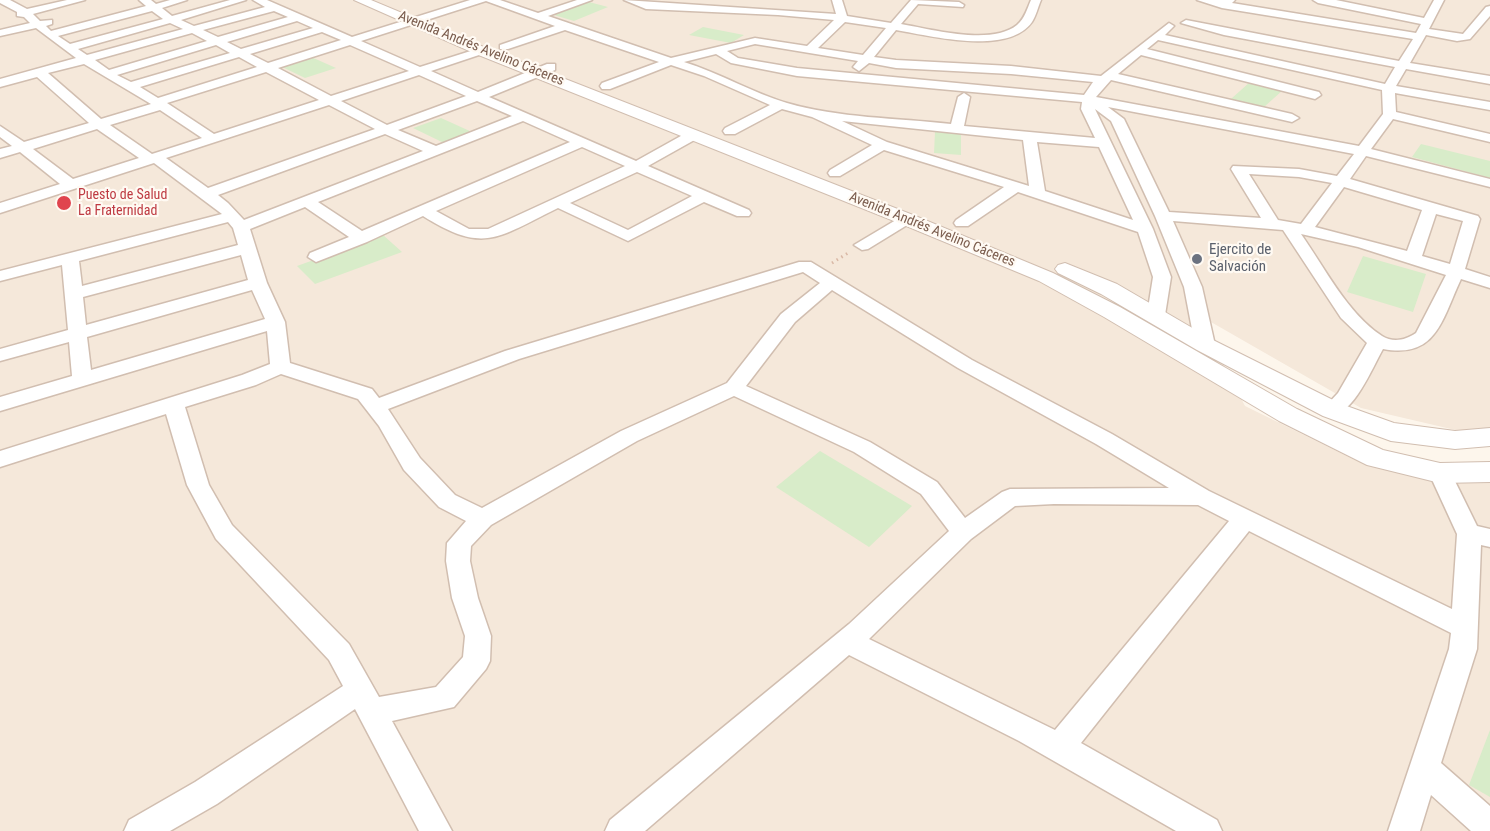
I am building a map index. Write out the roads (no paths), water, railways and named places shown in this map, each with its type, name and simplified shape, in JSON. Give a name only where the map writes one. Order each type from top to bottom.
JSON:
[{"type":"street","points":[[4,3],[22,0]]},
{"type":"street","points":[[9,17],[80,0]]},
{"type":"street","points":[[144,0],[170,19],[217,41],[385,129],[435,151]]},
{"type":"street","points":[[49,35],[182,0]]},
{"type":"street","points":[[69,48],[242,0]]},
{"type":"street","points":[[258,0],[742,213]]},
{"type":"street","name":"Avenida Andrés Avelino Cáceres","points":[[360,0],[421,18],[504,47],[544,70],[693,135],[1046,277],[1288,415],[1376,458],[1440,473],[1490,472]]},
{"type":"street","name":"Avenida Andrés Avelino Cáceres","points":[[392,0],[481,51],[606,86],[730,131],[962,223],[1109,289],[1205,345],[1332,410],[1391,432],[1455,440],[1490,437]]},
{"type":"street","points":[[0,154],[481,0]]},
{"type":"street","points":[[490,0],[725,79],[780,105],[817,114],[957,127],[1030,138],[1105,143]]},
{"type":"street","points":[[560,0],[573,4]]},
{"type":"street","points":[[536,16],[587,0]]},
{"type":"street","points":[[629,0],[646,6],[680,4],[756,6],[964,38],[991,38],[1019,30],[1028,20],[1036,0]]},
{"type":"street","points":[[837,0],[843,18]]},
{"type":"street","points":[[851,77],[916,0],[959,5]]},
{"type":"street","points":[[1202,0],[1226,2],[1302,18],[1423,30],[1457,38],[1466,37],[1490,9]]},
{"type":"street","points":[[1302,18],[1319,0],[1392,13],[1423,30]]},
{"type":"street","points":[[1288,227],[1341,182],[1390,114],[1388,88],[1439,0]]},
{"type":"street","points":[[4,3],[26,13],[49,35],[213,140]]},
{"type":"street","points":[[0,83],[275,7]]},
{"type":"street","points":[[107,74],[299,17]]},
{"type":"street","points":[[808,50],[843,18]]},
{"type":"street","points":[[0,33],[59,19]]},
{"type":"street","points":[[1186,23],[1233,35],[1490,80]]},
{"type":"street","points":[[504,47],[565,26]]},
{"type":"street","points":[[1169,26],[1097,85],[1088,104],[1145,229],[1162,276],[1156,315],[1177,350]]},
{"type":"street","points":[[128,87],[324,28]]},
{"type":"street","points":[[1216,50],[1233,35]]},
{"type":"street","points":[[1158,37],[1388,88],[1490,104]]},
{"type":"street","points":[[606,86],[669,62],[755,41],[896,64],[1107,78],[1303,106]]},
{"type":"street","points":[[717,50],[741,62],[797,72],[1088,104],[1276,134],[1362,151],[1490,183]]},
{"type":"street","points":[[0,208],[481,51]]},
{"type":"street","points":[[1140,51],[1303,106]]},
{"type":"street","points":[[741,62],[747,76]]},
{"type":"street","points":[[206,194],[479,96],[544,70]]},
{"type":"street","points":[[39,72],[99,124],[206,194],[237,221],[258,283],[276,322],[279,367]]},
{"type":"street","points":[[1276,134],[1335,75]]},
{"type":"street","points":[[725,79],[747,76],[964,97],[1088,104],[1117,119],[1163,216],[1193,287],[1205,345]]},
{"type":"street","points":[[1448,98],[1458,76]]},
{"type":"street","points":[[957,127],[964,97]]},
{"type":"street","points":[[730,131],[780,105]]},
{"type":"street","points":[[817,114],[882,145],[1145,229]]},
{"type":"street","points":[[1390,114],[1490,138]]},
{"type":"street","points":[[0,276],[237,221],[307,202],[525,116]]},
{"type":"street","points":[[0,130],[20,148],[72,185]]},
{"type":"street","points":[[424,210],[463,233],[477,237],[492,233],[638,166],[693,135]]},
{"type":"street","points":[[1030,138],[1038,194]]},
{"type":"street","points":[[316,257],[582,142]]},
{"type":"street","points":[[835,173],[882,145]]},
{"type":"street","points":[[1238,169],[1299,173],[1341,182],[1472,219],[1456,273],[1424,336],[1414,343],[1399,346],[1377,342],[1347,314],[1288,227],[1238,169]]},
{"type":"street","points":[[962,223],[1015,187]]},
{"type":"street","points":[[559,203],[628,236],[703,196]]},
{"type":"street","points":[[307,202],[346,226],[361,239]]},
{"type":"street","points":[[1412,260],[1431,207]]},
{"type":"street","points":[[1163,216],[1288,227],[1490,283]]},
{"type":"street","points":[[862,245],[906,219]]},
{"type":"street","points":[[73,294],[247,248]]},
{"type":"street","points":[[70,258],[82,379]]},
{"type":"street","points":[[375,407],[512,355],[805,266],[965,364],[1104,439],[1201,497],[1464,627]]},
{"type":"street","points":[[141,831],[365,701],[444,698],[476,661],[478,636],[465,598],[458,561],[459,543],[483,519],[629,436],[734,388],[755,358],[823,277]]},
{"type":"street","points":[[0,355],[258,283]]},
{"type":"street","points":[[0,404],[276,322]]},
{"type":"street","points":[[1332,410],[1346,397],[1377,342]]},
{"type":"street","points":[[0,459],[174,405],[249,380],[279,367],[365,394],[419,472],[447,501],[483,519]]},
{"type":"street","points":[[734,388],[862,447],[910,477],[929,489],[963,532]]},
{"type":"street","points":[[174,405],[198,484],[224,532],[339,652],[436,831]]},
{"type":"street","points":[[1404,831],[1463,649],[1464,627],[1479,536],[1440,473]]},
{"type":"street","points":[[621,831],[846,641],[963,532],[1010,498],[1201,497]]},
{"type":"street","points":[[1059,748],[1245,519]]},
{"type":"street","points":[[846,641],[938,684],[1135,787],[1206,831]]},
{"type":"street","points":[[1424,768],[1490,827]]},
{"type":"place","name":"Puesto de Salud La Fraternidad","points":[[64,203]]},
{"type":"place","name":"Ejercito de Salvación","points":[[1197,259]]}]
